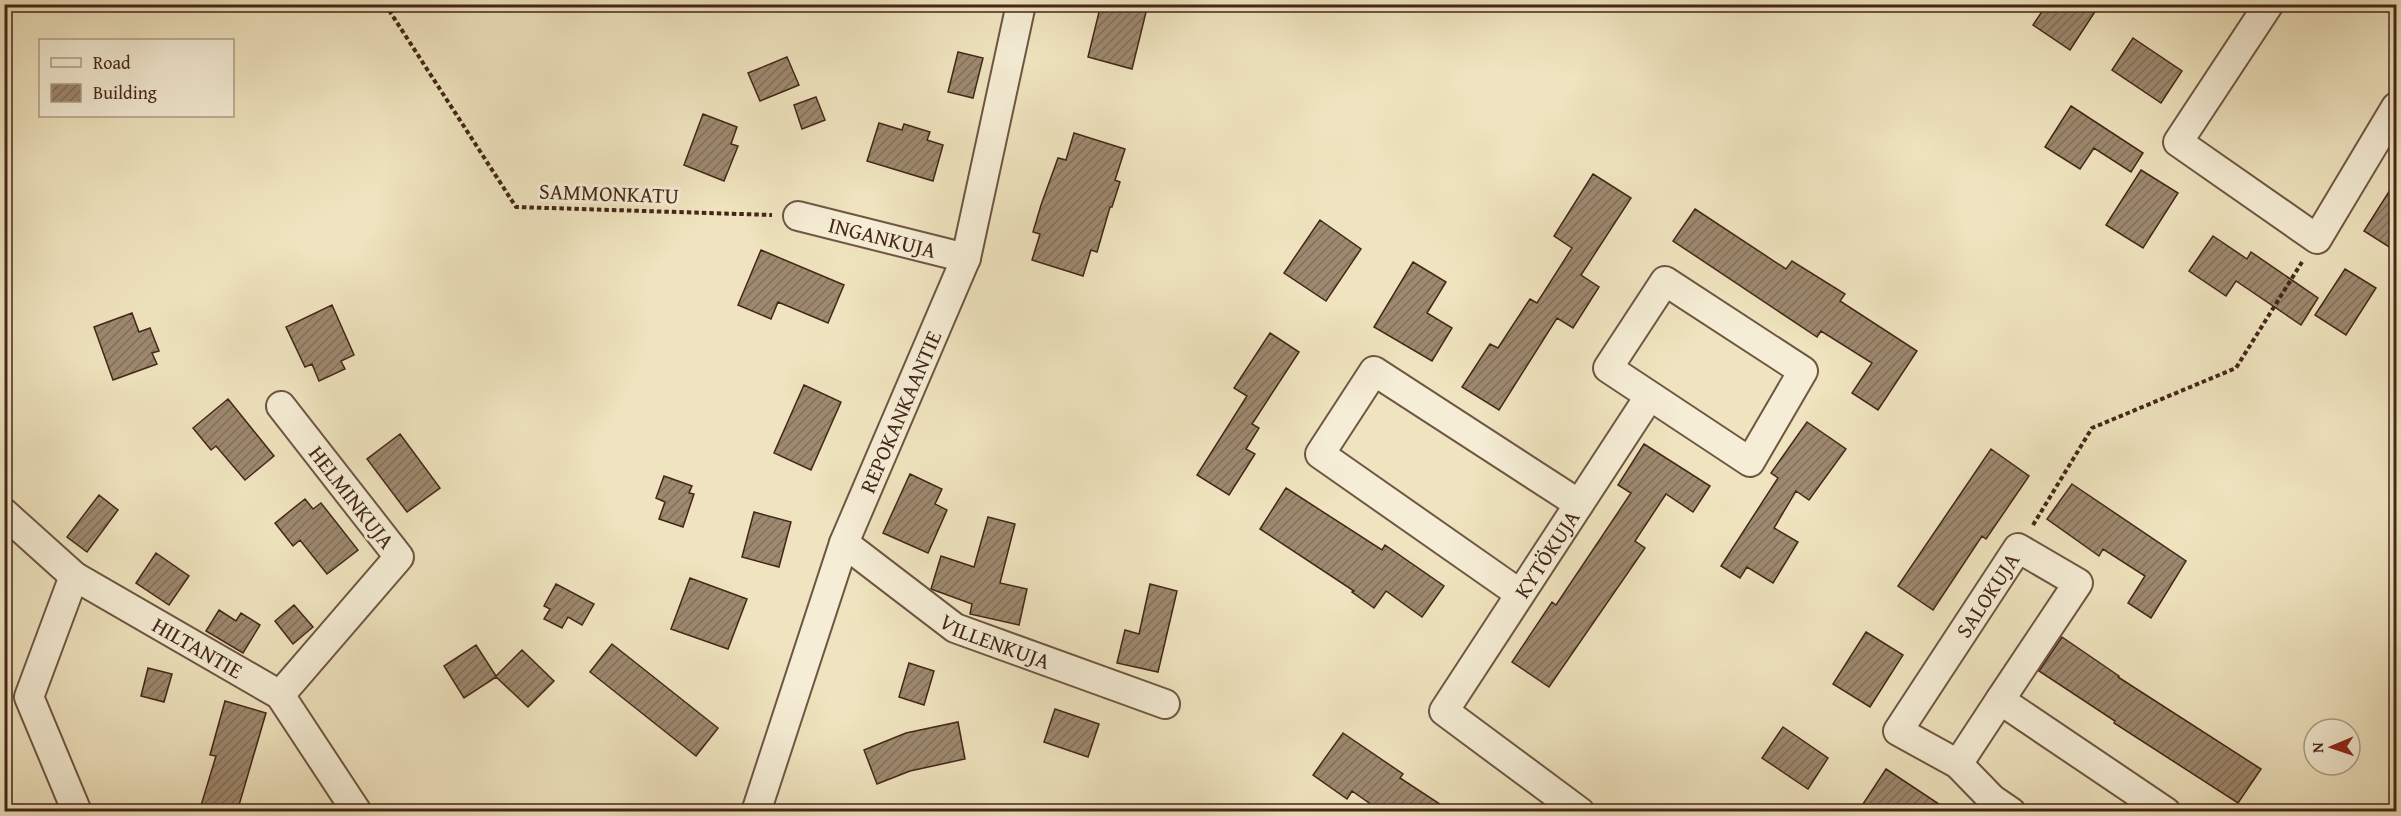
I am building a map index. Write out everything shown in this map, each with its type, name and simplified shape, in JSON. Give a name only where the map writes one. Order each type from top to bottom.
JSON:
[{"type":"street","name":"REPOKANKAANTIE","points":[[756,812],[844,543],[966,258],[1021,4]]},
{"type":"street","points":[[2269,4],[2178,142],[2317,239],[2397,107]]},
{"type":"street","name":"INGANKUJA","points":[[798,216],[966,258]]},
{"type":"street","points":[[1665,281],[1803,371],[1750,462],[1649,397],[1608,368],[1665,281]]},
{"type":"street","points":[[1520,594],[1320,453],[1374,371],[1579,504]]},
{"type":"street","name":"KYTÖKUJA","points":[[1580,812],[1444,711],[1649,397]]},
{"type":"street","name":"HELMINKUJA","points":[[280,695],[399,557],[281,406]]},
{"type":"street","name":"HILTANTIE","points":[[4,513],[74,576],[280,695],[357,812]]},
{"type":"street","name":"VILLENKUJA","points":[[844,543],[955,628],[1165,704]]},
{"type":"street","name":"SALOKUJA","points":[[1959,764],[2078,583],[2018,548],[1898,732],[1959,764],[1996,808]]},
{"type":"street","points":[[74,576],[29,697],[77,812]]},
{"type":"street","points":[[2000,700],[2166,812]]},
{"type":"path","name":"SAMMONKATU","points":[[385,4],[516,207],[798,216]]},
{"type":"path","points":[[2018,548],[2092,428],[2236,368],[2317,239]]},
{"type":"building","points":[[1101,4],[1148,4],[1132,69],[1088,57]]},
{"type":"building","points":[[2047,4],[2100,4],[2070,50],[2033,25]]},
{"type":"building","points":[[2133,38],[2182,71],[2161,103],[2112,70]]},
{"type":"building","points":[[958,52],[983,58],[973,98],[948,92]]},
{"type":"building","points":[[787,57],[799,85],[760,101],[748,73]]},
{"type":"building","points":[[816,97],[825,120],[802,129],[794,105]]},
{"type":"building","points":[[2071,106],[2143,153],[2131,172],[2094,148],[2080,169],[2045,147]]},
{"type":"building","points":[[703,114],[737,127],[731,144],[738,146],[724,181],[684,165]]},
{"type":"building","points":[[879,123],[902,130],[904,124],[930,132],[927,140],[943,145],[933,181],[867,161]]},
{"type":"building","points":[[1074,133],[1125,149],[1115,180],[1120,182],[1112,207],[1110,207],[1097,252],[1091,250],[1083,276],[1032,260],[1040,234],[1033,232],[1041,205],[1058,158],[1066,160]]},
{"type":"building","points":[[2141,170],[2178,193],[2143,248],[2106,225]]},
{"type":"building","points":[[1593,174],[1631,198],[1581,275],[1599,287],[1573,328],[1557,318],[1499,410],[1462,387],[1490,344],[1498,348],[1530,299],[1537,303],[1572,248],[1554,236]]},
{"type":"building","points":[[2397,179],[2397,252],[2364,231]]},
{"type":"building","points":[[1695,209],[1786,269],[1792,261],[1845,294],[1840,301],[1917,351],[1878,410],[1852,393],[1872,363],[1821,331],[1817,337],[1673,241]]},
{"type":"building","points":[[1320,220],[1361,249],[1326,301],[1284,273]]},
{"type":"building","points":[[2213,236],[2247,259],[2251,252],[2318,298],[2301,325],[2236,281],[2226,296],[2189,271]]},
{"type":"building","points":[[761,250],[844,285],[828,323],[778,302],[771,319],[738,305]]},
{"type":"building","points":[[1413,262],[1446,282],[1427,313],[1452,328],[1432,361],[1374,327]]},
{"type":"building","points":[[2345,269],[2376,288],[2346,335],[2315,315]]},
{"type":"building","points":[[332,305],[354,355],[341,361],[345,369],[319,381],[312,364],[305,367],[286,327]]},
{"type":"building","points":[[132,313],[139,332],[150,328],[159,351],[152,353],[157,364],[113,380],[94,327]]},
{"type":"building","points":[[1270,333],[1299,352],[1252,424],[1259,428],[1246,449],[1255,454],[1229,495],[1197,475],[1247,396],[1234,388]]},
{"type":"building","points":[[804,385],[841,402],[811,470],[774,453]]},
{"type":"building","points":[[228,399],[274,456],[245,480],[216,446],[211,450],[193,428]]},
{"type":"building","points":[[1807,422],[1846,449],[1809,500],[1796,491],[1774,528],[1798,542],[1773,583],[1747,567],[1740,578],[1721,566],[1778,478],[1771,473]]},
{"type":"building","points":[[400,434],[440,488],[407,512],[367,459]]},
{"type":"building","points":[[1644,444],[1710,486],[1693,512],[1666,494],[1635,541],[1645,548],[1549,687],[1512,662],[1552,602],[1556,605],[1631,493],[1618,485]]},
{"type":"building","points":[[1991,449],[2029,476],[1986,539],[1982,536],[1933,610],[1898,586]]},
{"type":"building","points":[[910,474],[942,489],[935,504],[947,510],[928,553],[883,533]]},
{"type":"building","points":[[664,476],[692,486],[689,493],[694,494],[683,527],[659,519],[665,502],[656,498]]},
{"type":"building","points":[[2072,484],[2186,561],[2151,618],[2128,603],[2145,576],[2103,549],[2099,556],[2047,519]]},
{"type":"building","points":[[1286,488],[1382,550],[1385,545],[1444,586],[1422,617],[1386,591],[1374,608],[1352,592],[1354,591],[1260,529]]},
{"type":"building","points":[[99,495],[118,510],[87,552],[67,537]]},
{"type":"building","points":[[305,499],[313,509],[321,503],[358,550],[327,574],[300,540],[293,546],[275,523]]},
{"type":"building","points":[[754,512],[791,522],[779,567],[742,557]]},
{"type":"building","points":[[988,517],[1015,524],[1000,583],[1027,589],[1019,625],[970,614],[972,604],[931,589],[941,556],[974,567]]},
{"type":"building","points":[[156,553],[189,576],[169,605],[136,583]]},
{"type":"building","points":[[690,578],[747,599],[728,649],[671,629]]},
{"type":"building","points":[[556,584],[594,604],[582,625],[568,617],[562,628],[544,619],[550,609],[544,606]]},
{"type":"building","points":[[1150,584],[1177,591],[1158,672],[1117,663],[1125,630],[1139,634]]},
{"type":"building","points":[[294,605],[313,627],[293,644],[275,621]]},
{"type":"building","points":[[219,610],[236,621],[241,613],[260,625],[243,653],[206,631]]},
{"type":"building","points":[[1866,632],[1903,655],[1870,707],[1833,684]]},
{"type":"building","points":[[2062,637],[2118,677],[2261,769],[2238,803],[2114,723],[2115,721],[2039,671]]},
{"type":"building","points":[[612,644],[718,728],[696,756],[590,672]]},
{"type":"building","points":[[476,645],[496,676],[522,650],[554,681],[528,707],[496,677],[464,698],[444,666]]},
{"type":"building","points":[[909,663],[934,671],[924,705],[899,697]]},
{"type":"building","points":[[148,668],[172,674],[164,702],[141,696]]},
{"type":"building","points":[[225,701],[266,713],[237,812],[199,812],[216,756],[210,755]]},
{"type":"building","points":[[1055,709],[1099,724],[1088,757],[1044,742]]},
{"type":"building","points":[[958,722],[965,759],[910,771],[877,784],[864,750],[906,733]]},
{"type":"building","points":[[1783,727],[1828,758],[1808,789],[1762,758]]},
{"type":"building","points":[[1343,733],[1403,774],[1400,778],[1452,812],[1382,812],[1352,791],[1347,799],[1313,775]]},
{"type":"building","points":[[1886,769],[1951,812],[1875,812],[1863,804]]}]
